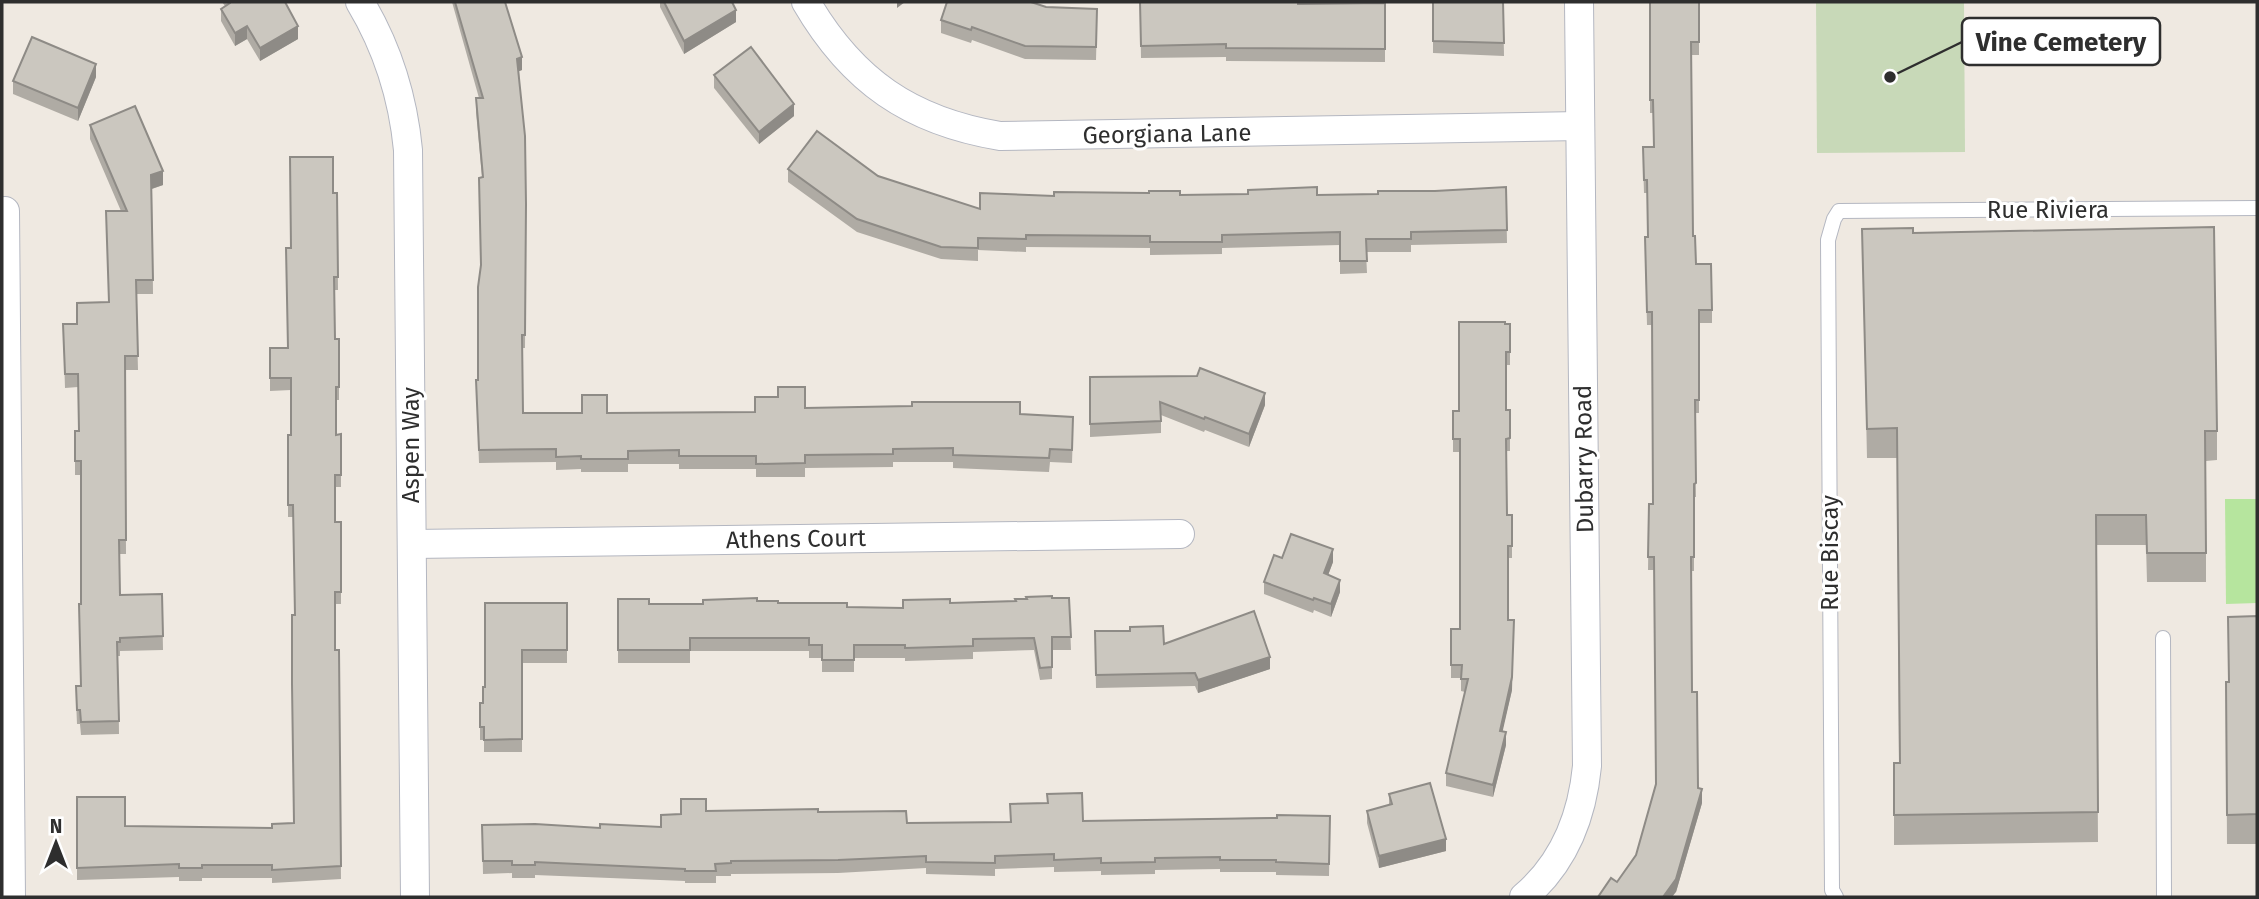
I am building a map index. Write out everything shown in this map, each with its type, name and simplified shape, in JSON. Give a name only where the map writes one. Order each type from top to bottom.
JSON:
[{"type":"street","name":"Aspen Way","points":[[360,2],[373,22],[390,64],[402,107],[408,150],[415,897]]},
{"type":"street","name":"Georgiana Lane","points":[[806,2],[840,53],[882,90],[945,124],[1000,136],[1580,126]]},
{"type":"street","name":"Dubarry Road","points":[[1524,897],[1551,869],[1572,834],[1584,794],[1587,766],[1579,2]]},
{"type":"street","points":[[5,211],[11,897]]},
{"type":"street","name":"Athens Court","points":[[412,544],[1180,534]]},
{"type":"lane","name":"Rue Riviera","points":[[1839,211],[2257,208]]},
{"type":"lane","name":"Rue Biscay","points":[[1836,897],[1832,890],[1828,240],[1839,211]]},
{"type":"lane","points":[[2163,638],[2164,897]]},
{"type":"green space","points":[[1816,2],[1964,2],[1965,152],[1817,153]]},
{"type":"green space","points":[[2225,499],[2257,499],[2257,603],[2226,604]]},
{"type":"building","points":[[230,2],[285,2],[298,26],[260,48],[247,26],[235,33],[221,9]]},
{"type":"building","points":[[455,2],[505,2],[522,57],[517,59],[525,136],[523,413],[582,413],[582,395],[607,395],[607,413],[755,412],[755,397],[778,397],[778,387],[805,387],[805,408],[912,406],[912,402],[1020,402],[1020,414],[1073,417],[1072,450],[1050,449],[1049,458],[953,455],[953,448],[893,449],[893,454],[805,455],[805,463],[756,464],[756,456],[679,456],[679,450],[628,451],[628,459],[581,459],[581,456],[556,457],[556,449],[479,450],[476,380],[481,265],[479,178],[483,177],[476,98],[483,98]]},
{"type":"building","points":[[664,2],[732,2],[736,10],[684,41]]},
{"type":"building","points":[[947,2],[1031,2],[1046,7],[1097,9],[1096,47],[1025,46],[972,27],[971,30],[941,20]]},
{"type":"building","points":[[1140,2],[1385,3],[1385,49],[1226,48],[1226,44],[1141,46]]},
{"type":"building","points":[[1433,2],[1503,2],[1504,43],[1433,41]]},
{"type":"building","points":[[1650,2],[1699,2],[1699,42],[1691,42],[1693,236],[1696,264],[1711,264],[1712,310],[1699,310],[1699,400],[1695,400],[1694,557],[1691,557],[1692,692],[1697,692],[1698,788],[1702,789],[1676,879],[1663,897],[1598,897],[1611,878],[1617,882],[1636,855],[1656,784],[1654,557],[1648,557],[1649,504],[1653,504],[1652,312],[1647,312],[1647,180],[1644,180],[1643,147],[1654,147],[1653,100],[1650,100]]},
{"type":"building","points":[[32,37],[96,64],[78,108],[13,81]]},
{"type":"building","points":[[751,47],[794,104],[759,132],[714,75]]},
{"type":"building","points":[[135,106],[163,171],[151,175],[153,280],[136,280],[138,356],[125,356],[126,540],[119,540],[120,595],[162,594],[163,636],[120,638],[120,642],[117,642],[119,721],[81,722],[80,710],[77,710],[76,686],[81,686],[81,461],[75,461],[75,431],[79,431],[78,374],[65,374],[63,324],[77,324],[77,303],[109,302],[106,211],[127,211],[90,125]]},
{"type":"building","points":[[817,131],[878,176],[980,209],[980,193],[1054,196],[1054,192],[1180,191],[1180,195],[1248,194],[1248,190],[1317,187],[1317,195],[1506,187],[1507,230],[1411,232],[1411,239],[1366,239],[1367,261],[1340,261],[1340,232],[1222,235],[1222,242],[1150,242],[1150,236],[1026,235],[1026,239],[978,238],[978,248],[941,247],[857,219],[788,169]]},
{"type":"building","points":[[290,157],[333,157],[333,193],[337,193],[338,277],[334,277],[335,339],[339,339],[339,387],[336,387],[336,435],[341,434],[341,475],[335,475],[335,522],[341,522],[341,592],[335,592],[335,650],[339,650],[341,866],[272,870],[272,865],[202,865],[202,868],[179,868],[179,864],[77,868],[77,797],[125,797],[125,826],[272,828],[272,824],[294,823],[293,505],[288,505],[291,378],[270,378],[270,348],[288,348],[286,248],[291,248]]},
{"type":"building","points":[[2214,227],[2217,431],[2205,431],[2206,553],[2147,553],[2146,515],[2096,515],[2098,812],[1894,815],[1894,763],[1900,763],[1897,428],[1867,429],[1862,229],[1913,228],[1913,233]]},
{"type":"building","points":[[1459,322],[1510,324],[1510,352],[1506,352],[1506,410],[1510,410],[1510,438],[1506,439],[1507,515],[1512,515],[1512,546],[1508,546],[1508,620],[1514,620],[1512,677],[1500,731],[1506,732],[1493,785],[1446,773],[1468,679],[1461,679],[1462,665],[1451,665],[1451,629],[1460,629],[1460,439],[1453,439],[1453,411],[1459,411]]},
{"type":"building","points":[[1200,368],[1265,393],[1249,434],[1160,402],[1161,421],[1090,424],[1090,377],[1197,376]]},
{"type":"building","points":[[1291,534],[1333,549],[1324,573],[1340,580],[1331,604],[1264,582],[1274,555],[1282,558]]},
{"type":"building","points":[[1026,597],[1069,598],[1071,637],[1052,637],[1052,667],[1040,668],[1034,638],[973,639],[973,646],[905,648],[905,645],[854,645],[854,660],[822,660],[822,645],[809,645],[809,638],[690,638],[690,650],[618,650],[618,599],[649,599],[649,604],[703,604],[703,600],[757,598],[757,601],[778,603],[847,603],[847,607],[903,608],[903,600],[950,599],[950,603],[1016,601],[1015,599],[1027,599]]},
{"type":"building","points":[[485,603],[567,603],[567,650],[522,650],[522,739],[484,740],[484,727],[480,727],[480,703],[483,703],[485,687]]},
{"type":"building","points":[[1254,611],[1270,657],[1198,680],[1195,673],[1096,675],[1095,631],[1130,631],[1130,627],[1163,626],[1164,644]]},
{"type":"building","points":[[2257,616],[2257,814],[2227,815],[2228,617]]},
{"type":"building","points":[[1430,783],[1446,839],[1379,856],[1367,811],[1392,804],[1389,794]]},
{"type":"building","points":[[1082,793],[1083,821],[1330,816],[1329,864],[1220,860],[1220,857],[1155,858],[1155,862],[1101,863],[1101,858],[1054,860],[1054,854],[995,856],[995,863],[926,862],[926,856],[731,861],[715,864],[716,871],[685,871],[535,862],[535,865],[512,865],[512,861],[483,861],[482,825],[535,824],[600,828],[600,824],[661,827],[661,815],[681,814],[681,799],[706,799],[706,811],[906,811],[907,823],[1011,822],[1010,804],[1048,803],[1047,794]]},
{"type":"place","name":"Vine Cemetery","points":[[1890,77]]}]
